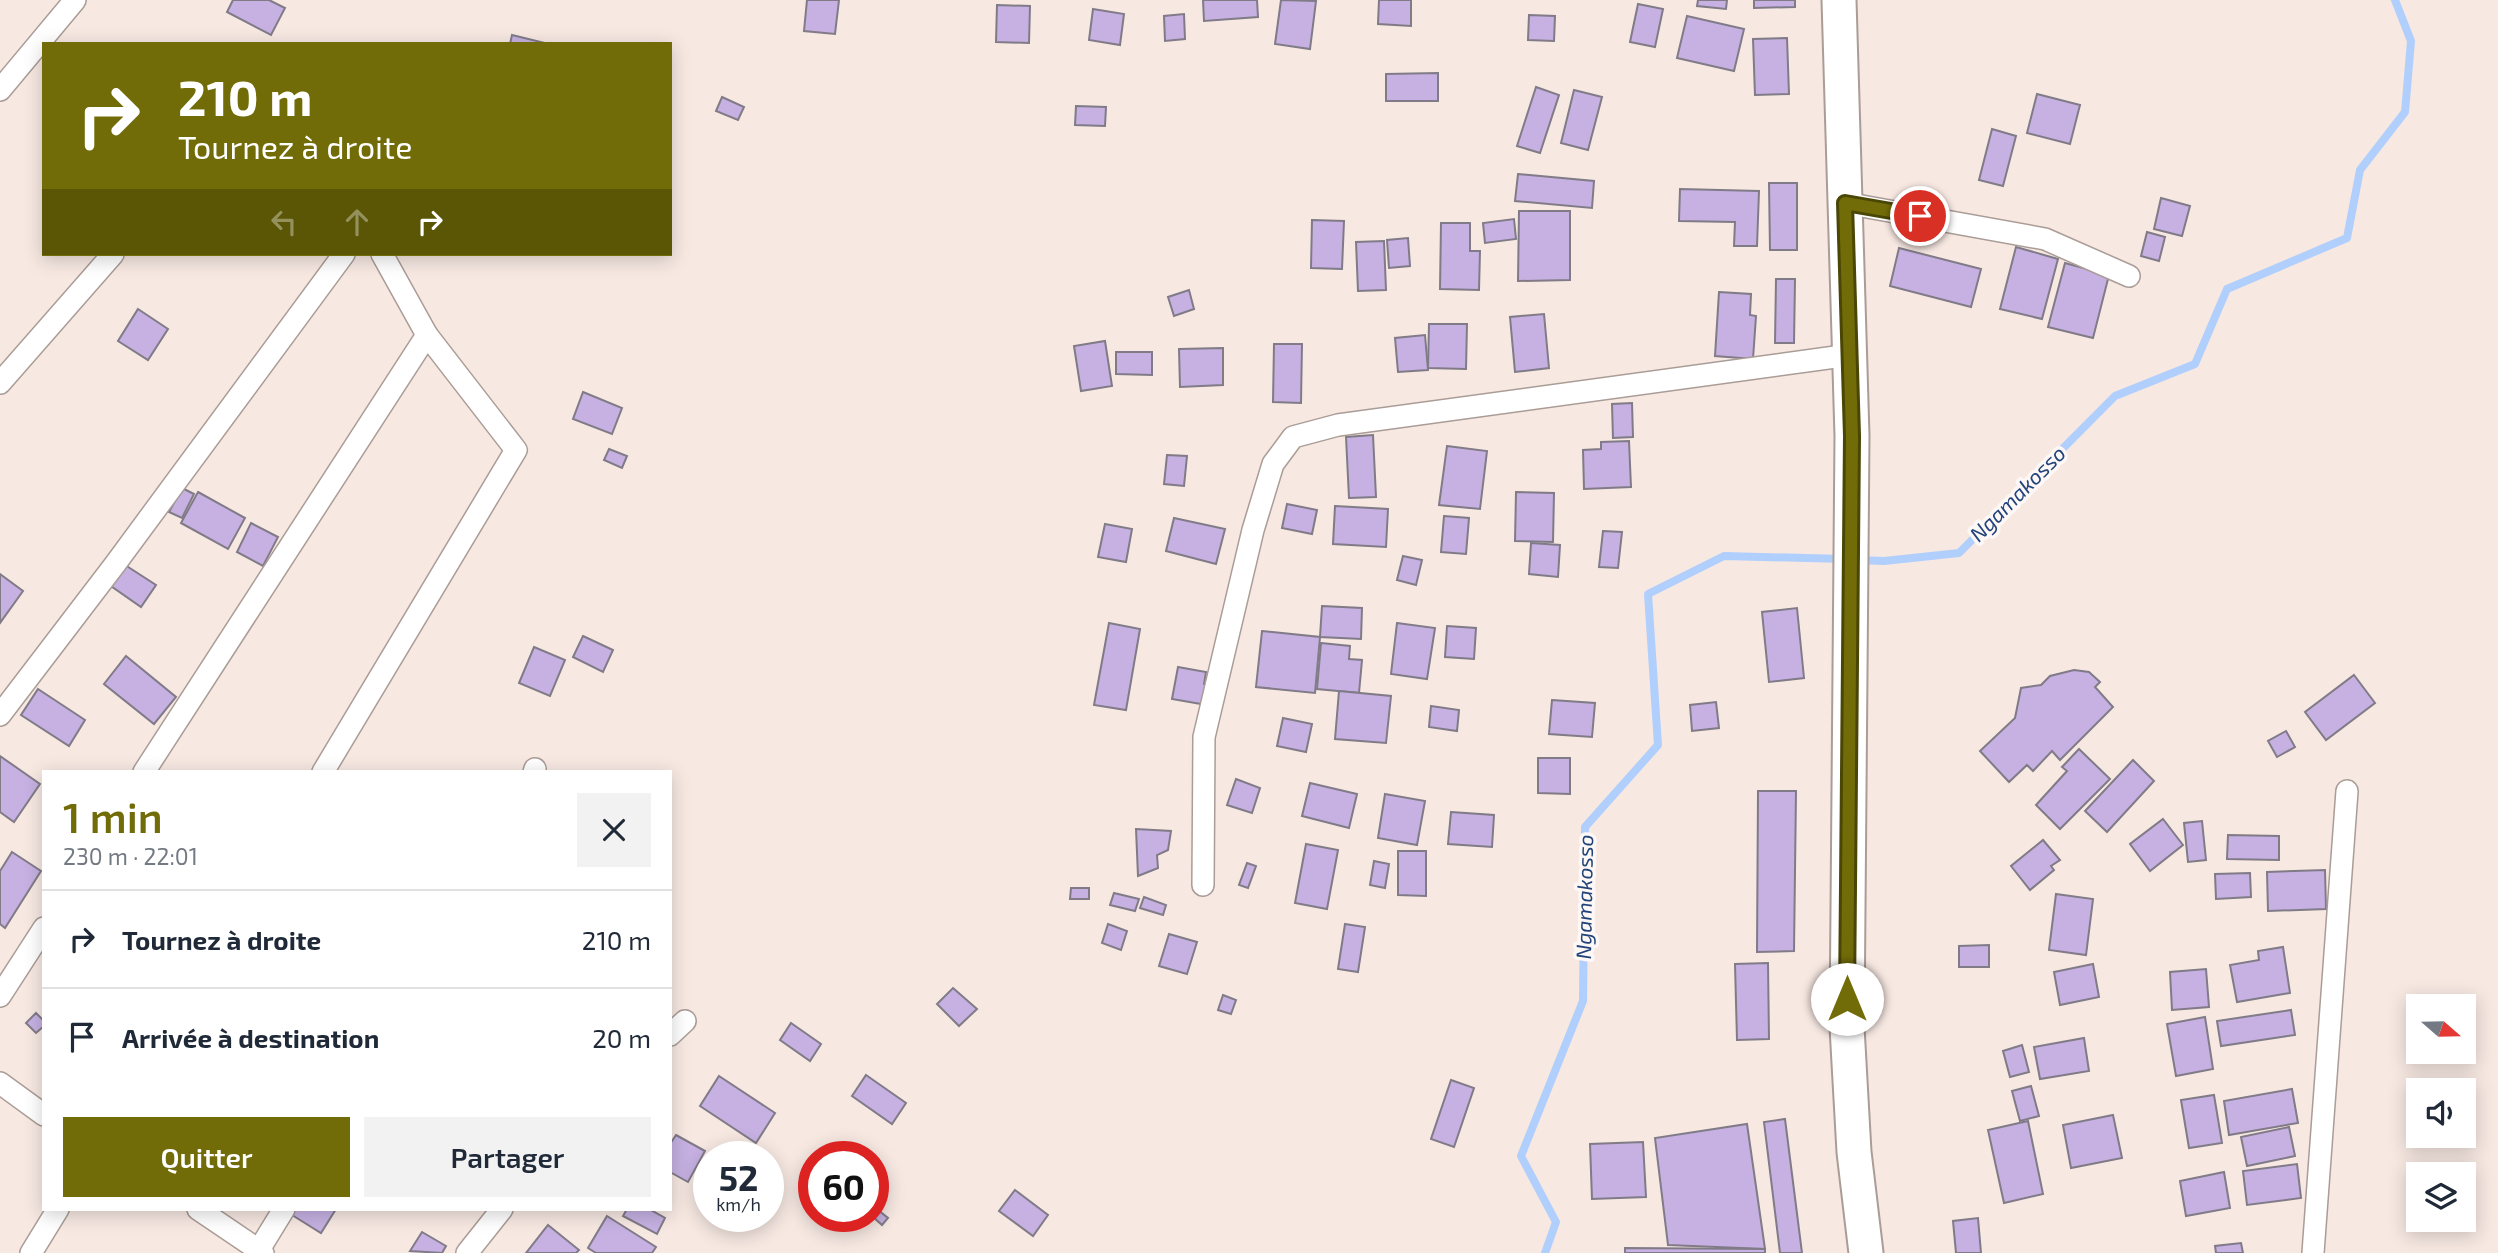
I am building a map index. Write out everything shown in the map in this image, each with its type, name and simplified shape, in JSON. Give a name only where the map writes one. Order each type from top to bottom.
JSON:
[{"type":"main road","points":[[1839,0],[1850,355],[1847,1027],[1854,1152],[1866,1253]]},
{"type":"street","points":[[0,90],[75,0]]},
{"type":"street","points":[[1845,203],[2045,239],[2129,276]]},
{"type":"street","points":[[0,383],[111,256]]},
{"type":"street","points":[[0,715],[343,256]]},
{"type":"street","points":[[324,770],[516,450],[427,335],[383,256]]},
{"type":"street","points":[[145,770],[427,335]]},
{"type":"street","points":[[1203,885],[1204,737],[1253,530],[1273,464],[1293,437],[1338,425],[1850,355]]},
{"type":"street","points":[[2312,1253],[2347,791]]},
{"type":"street","points":[[0,996],[42,931]]},
{"type":"street","points":[[0,1083],[42,1114]]},
{"type":"street","points":[[31,1253],[57,1211]]},
{"type":"street","points":[[201,1211],[260,1252],[283,1211]]},
{"type":"street","points":[[467,1253],[500,1211]]},
{"type":"building","points":[[233,0],[269,0],[285,8],[271,35],[227,12]]},
{"type":"building","points":[[807,0],[839,0],[835,34],[804,31]]},
{"type":"building","points":[[1203,0],[1257,0],[1258,17],[1204,21]]},
{"type":"building","points":[[1281,0],[1316,1],[1310,49],[1275,44]]},
{"type":"building","points":[[1379,0],[1411,0],[1411,26],[1378,24]]},
{"type":"building","points":[[1698,0],[1727,0],[1726,9],[1697,6]]},
{"type":"building","points":[[1754,0],[1795,0],[1795,7],[1754,8]]},
{"type":"building","points":[[1638,4],[1663,9],[1655,47],[1630,42]]},
{"type":"building","points":[[997,5],[1030,6],[1029,43],[996,42]]},
{"type":"building","points":[[1093,9],[1124,14],[1120,45],[1089,40]]},
{"type":"building","points":[[1184,14],[1185,39],[1165,41],[1164,16]]},
{"type":"building","points":[[1529,15],[1555,16],[1554,41],[1528,40]]},
{"type":"building","points":[[1687,16],[1744,29],[1734,71],[1677,58]]},
{"type":"building","points":[[512,35],[541,42],[510,42]]},
{"type":"building","points":[[1787,38],[1789,94],[1755,95],[1753,39]]},
{"type":"building","points":[[1438,73],[1438,101],[1386,101],[1386,74]]},
{"type":"building","points":[[1536,87],[1559,95],[1540,153],[1517,146]]},
{"type":"building","points":[[1574,90],[1602,97],[1588,150],[1561,143]]},
{"type":"building","points":[[2037,94],[2080,105],[2070,144],[2027,133]]},
{"type":"building","points":[[722,97],[744,107],[738,120],[716,111]]},
{"type":"building","points":[[1076,106],[1106,107],[1105,126],[1075,125]]},
{"type":"building","points":[[1992,129],[2016,136],[2003,186],[1979,180]]},
{"type":"building","points":[[1518,174],[1594,181],[1592,208],[1515,201]]},
{"type":"building","points":[[1769,183],[1797,183],[1797,250],[1770,250]]},
{"type":"building","points":[[1680,189],[1759,191],[1757,246],[1734,246],[1735,222],[1679,221]]},
{"type":"building","points":[[2161,198],[2190,206],[2182,236],[2154,229]]},
{"type":"building","points":[[1519,211],[1570,211],[1570,280],[1518,281]]},
{"type":"building","points":[[1514,219],[1516,239],[1485,243],[1483,223]]},
{"type":"building","points":[[1312,220],[1344,221],[1342,269],[1311,268]]},
{"type":"building","points":[[1441,223],[1470,223],[1470,251],[1480,251],[1479,290],[1440,289]]},
{"type":"building","points":[[2147,232],[2165,237],[2159,261],[2141,256]]},
{"type":"building","points":[[1408,238],[1410,266],[1389,268],[1387,240]]},
{"type":"building","points":[[1384,241],[1386,290],[1358,291],[1356,242]]},
{"type":"building","points":[[2016,247],[2058,259],[2042,319],[2000,309]]},
{"type":"building","points":[[1899,248],[1981,269],[1971,307],[1890,286]]},
{"type":"building","points":[[2065,263],[2109,275],[2093,338],[2048,327]]},
{"type":"building","points":[[1776,279],[1795,279],[1794,343],[1775,343]]},
{"type":"building","points":[[1189,290],[1194,309],[1174,316],[1168,297]]},
{"type":"building","points":[[1719,292],[1751,294],[1750,315],[1756,316],[1753,359],[1715,356]]},
{"type":"building","points":[[138,309],[168,329],[148,360],[118,341]]},
{"type":"building","points":[[1544,314],[1549,368],[1515,372],[1510,317]]},
{"type":"building","points":[[1429,324],[1467,324],[1466,369],[1428,368]]},
{"type":"building","points":[[1425,335],[1428,370],[1398,372],[1395,338]]},
{"type":"building","points":[[1105,341],[1112,386],[1081,391],[1074,346]]},
{"type":"building","points":[[1274,344],[1302,344],[1301,403],[1273,402]]},
{"type":"building","points":[[1223,348],[1223,385],[1180,387],[1179,349]]},
{"type":"building","points":[[1116,352],[1152,352],[1152,375],[1116,374]]},
{"type":"building","points":[[583,392],[622,408],[612,434],[573,419]]},
{"type":"building","points":[[1632,403],[1633,437],[1613,438],[1612,404]]},
{"type":"building","points":[[1373,435],[1376,497],[1349,498],[1346,437]]},
{"type":"building","points":[[1629,441],[1631,487],[1584,489],[1583,450],[1601,449],[1601,442]]},
{"type":"building","points":[[1447,446],[1487,451],[1480,509],[1439,505]]},
{"type":"building","points":[[609,449],[627,456],[622,468],[604,460]]},
{"type":"building","points":[[1167,455],[1187,456],[1184,486],[1164,484]]},
{"type":"building","points":[[182,488],[194,494],[182,518],[169,512]]},
{"type":"building","points":[[198,492],[245,518],[228,549],[181,523]]},
{"type":"building","points":[[1516,492],[1554,493],[1553,542],[1515,541]]},
{"type":"building","points":[[1287,504],[1317,510],[1312,534],[1282,528]]},
{"type":"building","points":[[1335,506],[1388,509],[1386,547],[1333,544]]},
{"type":"building","points":[[1444,516],[1469,518],[1466,554],[1441,552]]},
{"type":"building","points":[[1174,518],[1225,529],[1216,564],[1166,551]]},
{"type":"building","points":[[251,523],[278,537],[263,566],[237,552]]},
{"type":"building","points":[[1105,524],[1132,529],[1126,562],[1098,557]]},
{"type":"building","points":[[1603,531],[1622,532],[1618,568],[1599,567]]},
{"type":"building","points":[[1531,543],[1560,545],[1558,577],[1529,574]]},
{"type":"building","points":[[1403,556],[1422,560],[1416,585],[1397,580]]},
{"type":"building","points":[[122,563],[156,585],[141,607],[108,584]]},
{"type":"building","points":[[0,574],[23,591],[0,623]]},
{"type":"building","points":[[1322,606],[1362,608],[1361,639],[1320,637]]},
{"type":"building","points":[[1797,608],[1804,678],[1769,682],[1762,612]]},
{"type":"building","points":[[1109,623],[1140,629],[1126,710],[1094,705]]},
{"type":"building","points":[[1397,623],[1435,628],[1427,679],[1391,674]]},
{"type":"building","points":[[1447,626],[1476,628],[1474,659],[1445,657]]},
{"type":"building","points":[[1262,631],[1320,637],[1315,693],[1256,687]]},
{"type":"building","points":[[583,636],[613,650],[603,672],[573,657]]},
{"type":"building","points":[[1321,643],[1350,646],[1349,659],[1362,660],[1359,693],[1317,689]]},
{"type":"building","points":[[534,647],[565,660],[550,696],[519,683]]},
{"type":"building","points":[[126,656],[176,697],[154,724],[104,684]]},
{"type":"building","points":[[1178,667],[1206,672],[1204,684],[1211,686],[1207,705],[1172,699]]},
{"type":"building","points":[[2074,670],[2089,672],[2100,682],[2095,687],[2113,707],[2060,760],[2052,751],[2033,771],[2027,765],[2009,782],[1980,751],[2015,718],[2021,688],[2041,685],[2050,676]]},
{"type":"building","points":[[2354,675],[2375,703],[2326,740],[2305,712]]},
{"type":"building","points":[[38,689],[85,720],[69,746],[21,715]]},
{"type":"building","points":[[1339,691],[1391,696],[1386,743],[1335,739]]},
{"type":"building","points":[[1552,700],[1595,703],[1592,737],[1549,734]]},
{"type":"building","points":[[1716,702],[1719,728],[1692,731],[1690,705]]},
{"type":"building","points":[[1431,706],[1459,710],[1457,731],[1429,727]]},
{"type":"building","points":[[1283,718],[1312,724],[1306,752],[1277,746]]},
{"type":"building","points":[[2286,731],[2295,747],[2277,757],[2268,741]]},
{"type":"building","points":[[2079,749],[2110,779],[2060,829],[2036,805],[2067,771],[2062,767]]},
{"type":"building","points":[[0,756],[40,784],[14,822],[0,812]]},
{"type":"building","points":[[1538,758],[1570,758],[1570,794],[1538,793]]},
{"type":"building","points":[[2133,760],[2154,781],[2107,832],[2085,811]]},
{"type":"building","points":[[1236,779],[1260,788],[1252,813],[1227,805]]},
{"type":"building","points":[[1310,783],[1357,794],[1349,828],[1302,816]]},
{"type":"building","points":[[1758,791],[1796,791],[1794,951],[1757,952]]},
{"type":"building","points":[[1385,794],[1425,801],[1417,845],[1378,838]]},
{"type":"building","points":[[1451,812],[1494,815],[1492,847],[1448,844]]},
{"type":"building","points":[[2163,819],[2183,845],[2150,871],[2130,844]]},
{"type":"building","points":[[2202,821],[2206,860],[2188,862],[2184,823]]},
{"type":"building","points":[[1136,829],[1171,831],[1168,850],[1157,855],[1158,868],[1138,876]]},
{"type":"building","points":[[2228,835],[2279,836],[2279,860],[2227,859]]},
{"type":"building","points":[[2043,840],[2060,860],[2051,866],[2054,870],[2030,890],[2011,866]]},
{"type":"building","points":[[1306,844],[1338,850],[1327,909],[1295,903]]},
{"type":"building","points":[[1398,851],[1426,851],[1426,896],[1398,895]]},
{"type":"building","points":[[12,852],[41,871],[5,928],[0,924],[0,871]]},
{"type":"building","points":[[1374,861],[1389,864],[1385,888],[1370,885]]},
{"type":"building","points":[[1247,863],[1256,866],[1248,888],[1239,885]]},
{"type":"building","points":[[2325,870],[2326,909],[2268,911],[2267,872]]},
{"type":"building","points":[[2250,873],[2251,897],[2216,899],[2215,874]]},
{"type":"building","points":[[1071,888],[1089,888],[1089,899],[1070,899]]},
{"type":"building","points":[[1114,893],[1139,899],[1135,911],[1110,905]]},
{"type":"building","points":[[2056,894],[2093,899],[2086,955],[2049,950]]},
{"type":"building","points":[[1144,897],[1166,905],[1163,915],[1140,908]]},
{"type":"building","points":[[1108,924],[1127,931],[1121,950],[1102,943]]},
{"type":"building","points":[[1345,924],[1365,927],[1358,972],[1338,969]]},
{"type":"building","points":[[1169,934],[1197,942],[1187,974],[1159,966]]},
{"type":"building","points":[[1989,945],[1989,967],[1959,967],[1959,946]]},
{"type":"building","points":[[2283,947],[2290,993],[2237,1002],[2230,965],[2259,960],[2258,951]]},
{"type":"building","points":[[1768,963],[1769,1039],[1737,1040],[1735,964]]},
{"type":"building","points":[[2093,964],[2099,997],[2060,1005],[2054,972]]},
{"type":"building","points":[[2206,969],[2209,1007],[2172,1010],[2170,972]]},
{"type":"building","points":[[953,988],[977,1009],[959,1026],[937,1004]]},
{"type":"building","points":[[1223,995],[1236,1000],[1231,1014],[1218,1010]]},
{"type":"building","points":[[2291,1010],[2295,1035],[2221,1046],[2217,1021]]},
{"type":"building","points":[[36,1013],[42,1019],[42,1028],[36,1033],[26,1023]]},
{"type":"building","points":[[2205,1017],[2213,1069],[2176,1076],[2167,1024]]},
{"type":"building","points":[[791,1023],[821,1044],[810,1061],[780,1040]]},
{"type":"building","points":[[2084,1038],[2089,1071],[2040,1079],[2034,1047]]},
{"type":"building","points":[[2022,1045],[2029,1072],[2010,1077],[2003,1051]]},
{"type":"building","points":[[866,1075],[906,1103],[892,1124],[852,1096]]},
{"type":"building","points":[[719,1076],[775,1113],[757,1141],[753,1141],[700,1106]]},
{"type":"building","points":[[1451,1080],[1474,1088],[1454,1147],[1431,1139]]},
{"type":"building","points":[[2031,1086],[2039,1116],[2020,1121],[2012,1091]]},
{"type":"building","points":[[2292,1089],[2298,1123],[2229,1135],[2224,1101]]},
{"type":"building","points":[[2214,1095],[2222,1143],[2189,1148],[2181,1100]]},
{"type":"building","points":[[2113,1115],[2122,1158],[2071,1168],[2063,1125]]},
{"type":"building","points":[[1785,1119],[1802,1253],[1780,1253],[1764,1122]]},
{"type":"building","points":[[2028,1121],[2043,1194],[2004,1203],[1988,1130]]},
{"type":"building","points":[[1747,1124],[1765,1249],[1668,1245],[1655,1138]]},
{"type":"building","points":[[2289,1127],[2295,1156],[2247,1166],[2241,1137]]},
{"type":"building","points":[[676,1135],[693,1144],[693,1173],[688,1182],[672,1173],[672,1141]]},
{"type":"building","points":[[1643,1142],[1646,1197],[1592,1199],[1590,1144]]},
{"type":"building","points":[[2297,1164],[2301,1198],[2247,1205],[2243,1171]]},
{"type":"building","points":[[2224,1172],[2230,1208],[2186,1216],[2180,1181]]},
{"type":"building","points":[[1015,1190],[1048,1215],[1033,1236],[999,1211]]},
{"type":"building","points":[[294,1211],[335,1211],[321,1233],[292,1215]]},
{"type":"building","points":[[626,1211],[653,1211],[665,1218],[657,1234],[623,1216]]},
{"type":"building","points":[[607,1216],[656,1247],[652,1253],[596,1253],[588,1248]]},
{"type":"building","points":[[1978,1218],[1981,1253],[1956,1253],[1953,1221]]},
{"type":"building","points":[[548,1225],[579,1250],[576,1253],[526,1253]]},
{"type":"building","points":[[422,1232],[446,1246],[442,1253],[410,1251]]},
{"type":"building","points":[[2241,1243],[2243,1253],[2216,1253],[2215,1246]]},
{"type":"building","points":[[1625,1248],[1765,1249],[1765,1253],[1625,1253]]},
{"type":"waterway","name":"Ngamakosso","points":[[1858,560],[1884,561],[1959,553],[2115,396],[2195,364],[2227,289],[2347,238],[2360,170],[2405,112],[2411,41],[2395,0]]},
{"type":"waterway","name":"Ngamakosso","points":[[1545,1253],[1556,1222],[1521,1156],[1583,1001],[1585,827],[1658,745],[1648,594],[1724,556],[1845,559]]},
{"type":"route","points":[[1847,999],[1852,436],[1845,203],[1920,216]]}]
